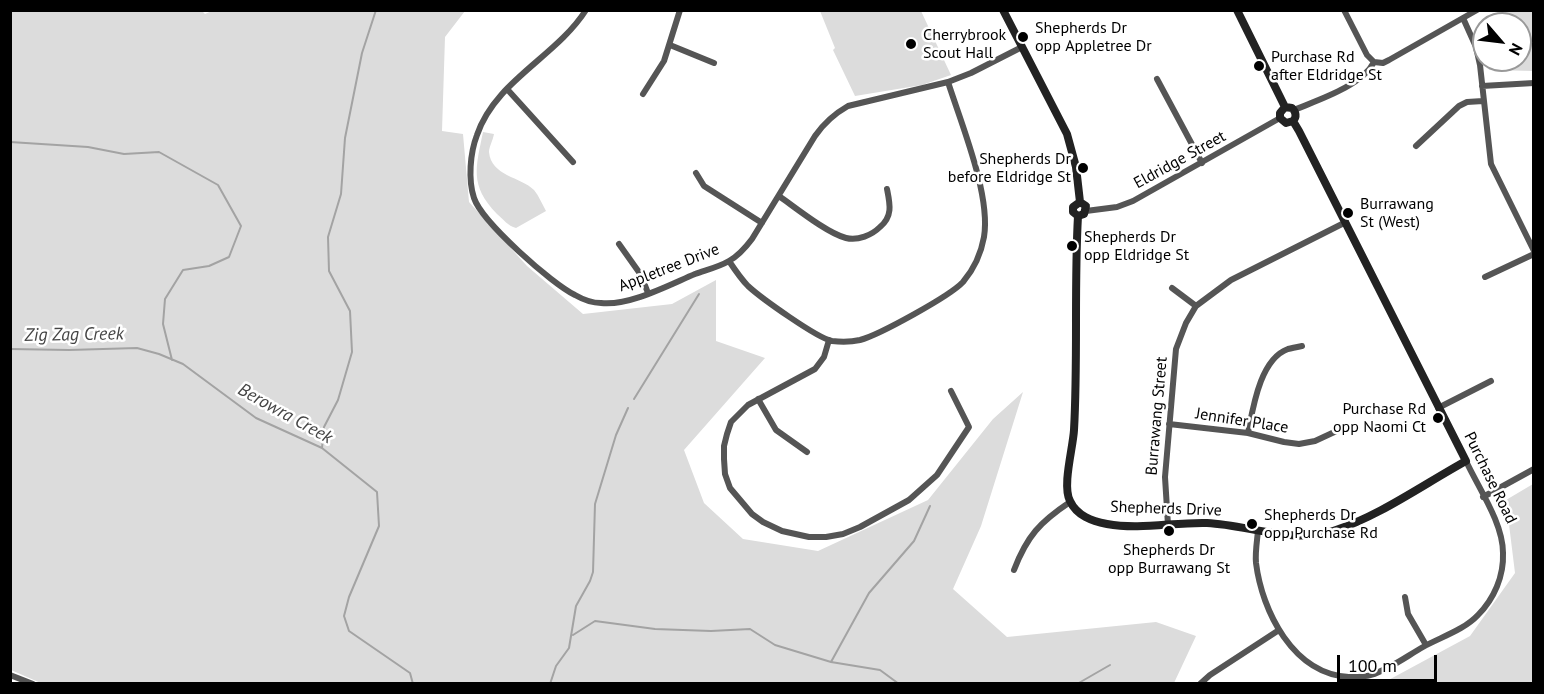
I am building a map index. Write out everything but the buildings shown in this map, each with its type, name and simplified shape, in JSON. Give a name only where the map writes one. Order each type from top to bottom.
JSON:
[{"type":"main road","points":[[1003,10],[1067,134],[1076,167],[1080,202],[1073,207],[1073,212],[1082,213],[1076,262],[1078,352],[1075,425],[1066,491],[1070,502]]},
{"type":"main road","points":[[1237,10],[1289,109],[1296,114],[1293,121],[1286,123],[1280,113],[1289,109]]},
{"type":"main road","name":"Purchase Road","points":[[1293,121],[1466,461]]},
{"type":"main road","name":"Shepherds Drive","points":[[1070,502],[1083,516],[1106,524],[1121,526],[1209,523],[1301,536],[1333,531],[1368,516],[1466,461]]},
{"type":"street","name":"Appletree Drive","points":[[586,10],[578,24],[507,89],[484,118],[472,153],[474,197],[481,211],[496,229],[555,282],[575,295],[600,303],[630,300],[729,261],[743,250],[779,196],[814,136],[835,113],[848,106],[948,82],[1022,47]]},
{"type":"street","points":[[643,94],[656,76],[670,45],[680,10]]},
{"type":"street","points":[[1344,10],[1366,55],[1374,62],[1383,63],[1477,10]]},
{"type":"street","points":[[1463,18],[1476,47],[1491,164],[1533,252],[1485,277]]},
{"type":"street","points":[[670,45],[714,63]]},
{"type":"street","points":[[1289,109],[1352,84],[1366,74],[1374,62]]},
{"type":"street","points":[[1156,79],[1202,163]]},
{"type":"street","points":[[729,261],[750,288],[815,333],[830,340],[858,340],[874,335],[950,293],[973,269],[984,234],[982,193],[948,82]]},
{"type":"street","points":[[1482,86],[1533,83]]},
{"type":"street","points":[[507,89],[573,162]]},
{"type":"street","points":[[1416,146],[1459,106],[1467,102],[1483,100]]},
{"type":"street","name":"Eldridge Street","points":[[1082,213],[1117,207],[1133,201],[1281,118]]},
{"type":"street","points":[[696,173],[705,186],[762,223]]},
{"type":"street","points":[[779,196],[835,233],[848,238],[862,238],[875,232],[886,222],[891,207],[887,189]]},
{"type":"street","name":"Burrawang Street","points":[[1168,525],[1165,477],[1169,424],[1176,349],[1186,323],[1196,306],[1231,280],[1346,222]]},
{"type":"street","points":[[619,244],[641,275],[648,293]]},
{"type":"street","points":[[1172,288],[1196,306]]},
{"type":"street","points":[[830,340],[824,357],[815,369],[748,405],[731,422],[724,446],[725,474],[730,488],[752,514],[782,531],[809,537],[843,534],[909,500],[937,476],[969,427],[951,392]]},
{"type":"street","points":[[1248,433],[1257,391],[1264,373],[1275,358],[1286,349],[1302,346]]},
{"type":"street","points":[[1438,408],[1491,381]]},
{"type":"street","points":[[758,399],[776,430],[807,452]]},
{"type":"street","name":"Jennifer Place","points":[[1169,424],[1248,433],[1299,444],[1315,441],[1343,428]]},
{"type":"street","name":"Purchase Road","points":[[1258,531],[1255,560],[1261,589],[1279,630],[1290,645],[1321,670],[1349,677],[1368,676],[1461,628],[1476,617],[1489,602],[1496,589],[1501,575],[1503,554],[1501,537],[1466,461]]},
{"type":"street","points":[[1483,497],[1533,470]]},
{"type":"street","points":[[1014,570],[1022,550],[1039,525],[1070,502]]},
{"type":"street","points":[[1405,597],[1408,614],[1426,645]]},
{"type":"street","points":[[1200,684],[1279,630]]},
{"type":"street","points":[[10,675],[33,684]]},
{"type":"street","points":[[1368,676],[1369,684]]},
{"type":"shaded area","points":[[201,10],[205,14],[214,10],[465,11],[445,37],[442,131],[463,134],[469,202],[527,266],[583,314],[672,304],[716,280],[716,341],[765,358],[684,450],[704,503],[743,539],[818,551],[928,500],[993,419],[1023,392],[981,526],[953,589],[1007,637],[1156,622],[1196,636],[1174,683],[43,684],[11,670],[10,11]]},
{"type":"shaded area","points":[[820,11],[921,11],[951,75],[922,85],[855,96],[833,50],[835,48]]},
{"type":"shaded area","points":[[1533,11],[1533,71],[1532,12],[1506,12]]},
{"type":"shaded area","points":[[483,132],[494,134],[489,152],[495,166],[534,190],[546,211],[516,228],[508,224],[488,204],[478,185],[477,166]]},
{"type":"shaded area","points":[[1533,484],[1533,683],[1383,683],[1470,636],[1515,573],[1506,500]]},
{"type":"waterway","points":[[322,448],[324,427],[338,400],[352,352],[350,311],[329,271],[328,237],[341,194],[345,138],[362,53],[376,10]]},
{"type":"waterway","name":"Berowra Creek","points":[[10,142],[88,147],[124,154],[159,152],[218,185],[241,226],[229,257],[209,266],[183,270],[165,299],[163,324],[172,360]]},
{"type":"waterway","points":[[634,399],[699,294]]},
{"type":"waterway","name":"Berowra Creek","points":[[10,349],[137,348],[159,354],[183,364],[256,418],[322,448],[377,492],[379,526],[349,597],[344,616],[349,631],[410,673],[413,684]]},
{"type":"waterway","points":[[550,684],[556,666],[569,648],[576,606],[593,572],[595,504],[616,435],[628,408]]},
{"type":"waterway","points":[[831,662],[869,593],[914,541],[930,506]]},
{"type":"waterway","points":[[573,635],[595,621],[655,629],[711,631],[750,629],[775,645],[831,662],[880,670],[899,684]]},
{"type":"waterway","points":[[1077,684],[1110,665]]},
{"type":"place","name":"Shepherds Dr opp Appletree Dr","points":[[1023,37]]},
{"type":"place","name":"Cherrybrook Scout Hall","points":[[911,44]]},
{"type":"place","name":"Purchase Rd after Eldridge St","points":[[1259,66]]},
{"type":"place","name":"Shepherds Dr before Eldridge St","points":[[1083,168]]},
{"type":"place","name":"Burrawang St (West)","points":[[1348,213]]},
{"type":"place","name":"Shepherds Dr opp Eldridge St","points":[[1072,246]]},
{"type":"place","name":"Purchase Rd opp Naomi Ct","points":[[1438,418]]},
{"type":"place","name":"Shepherds Dr opp Purchase Rd","points":[[1252,524]]},
{"type":"place","name":"Shepherds Dr opp Burrawang St","points":[[1169,531]]},
{"type":"water label","name":"Zig Zag Creek","points":[[74,335]]}]
